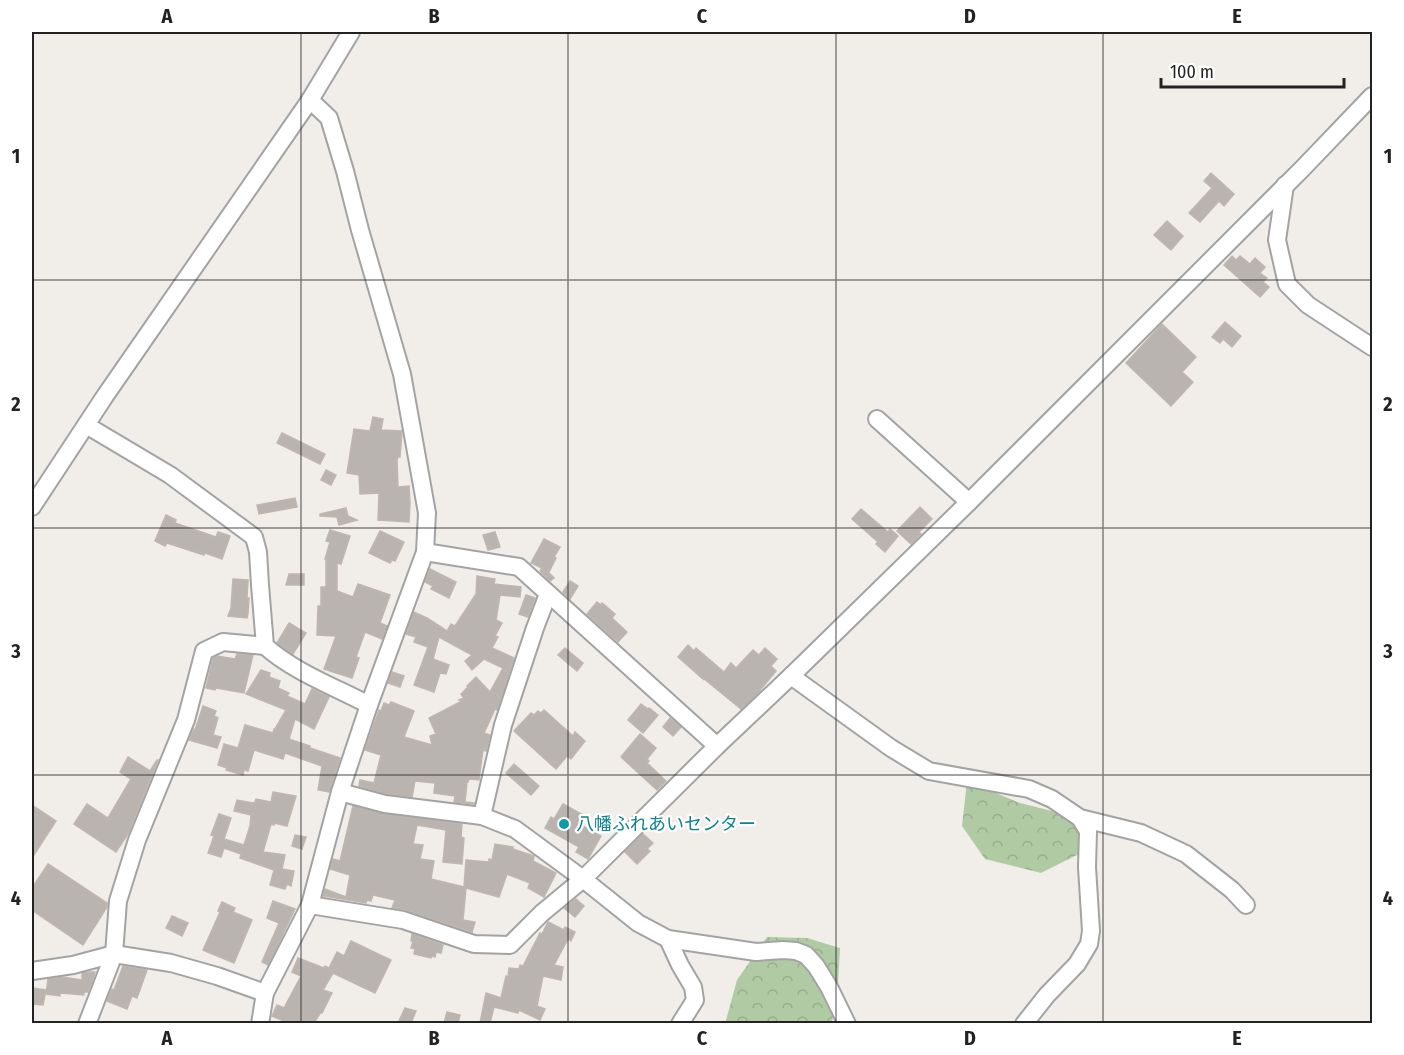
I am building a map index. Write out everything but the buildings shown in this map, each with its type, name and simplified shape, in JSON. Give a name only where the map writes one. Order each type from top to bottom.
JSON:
[{"type":"street","points":[[32,507],[310,100],[351,32]]},
{"type":"street","points":[[310,905],[403,920],[474,944],[510,945],[542,913],[583,879],[969,502],[1372,96]]},
{"type":"street","points":[[260,1023],[265,993],[310,905],[339,792],[425,552],[427,513],[402,374],[328,118],[310,100]]},
{"type":"street","points":[[1285,185],[1277,240],[1287,284],[1308,305],[1372,347]]},
{"type":"street","points":[[878,419],[969,502]]},
{"type":"street","points":[[86,425],[170,475],[254,537],[258,552],[265,646]]},
{"type":"street","points":[[425,552],[519,567],[717,746]]},
{"type":"street","points":[[482,816],[503,725],[548,594]]},
{"type":"street","points":[[87,1023],[114,954],[118,901],[137,840],[186,720],[204,651],[223,642],[265,646],[294,667],[369,705]]},
{"type":"street","points":[[791,676],[891,748],[929,771],[1029,789],[1052,799],[1080,818],[1141,833],[1186,854],[1232,890],[1246,905]]},
{"type":"street","points":[[339,792],[385,804],[482,816],[515,829],[639,923],[668,939],[756,952],[796,951],[806,955],[829,987],[847,1023]]},
{"type":"street","points":[[1024,1023],[1077,964],[1089,944],[1091,931],[1087,867],[1088,831],[1080,818]]},
{"type":"street","points":[[668,939],[693,987],[695,1000],[680,1023]]},
{"type":"street","points":[[32,971],[73,965],[114,954],[171,963],[265,993]]},
{"type":"green space","points":[[967,781],[1020,803],[1080,818],[1079,854],[1041,873],[985,859],[962,826]]},
{"type":"green space","points":[[767,937],[807,938],[840,948],[838,984],[832,1023],[725,1024],[737,980]]},
{"type":"place","name":"八幡ふれあいセンター","points":[[564,824]]}]
